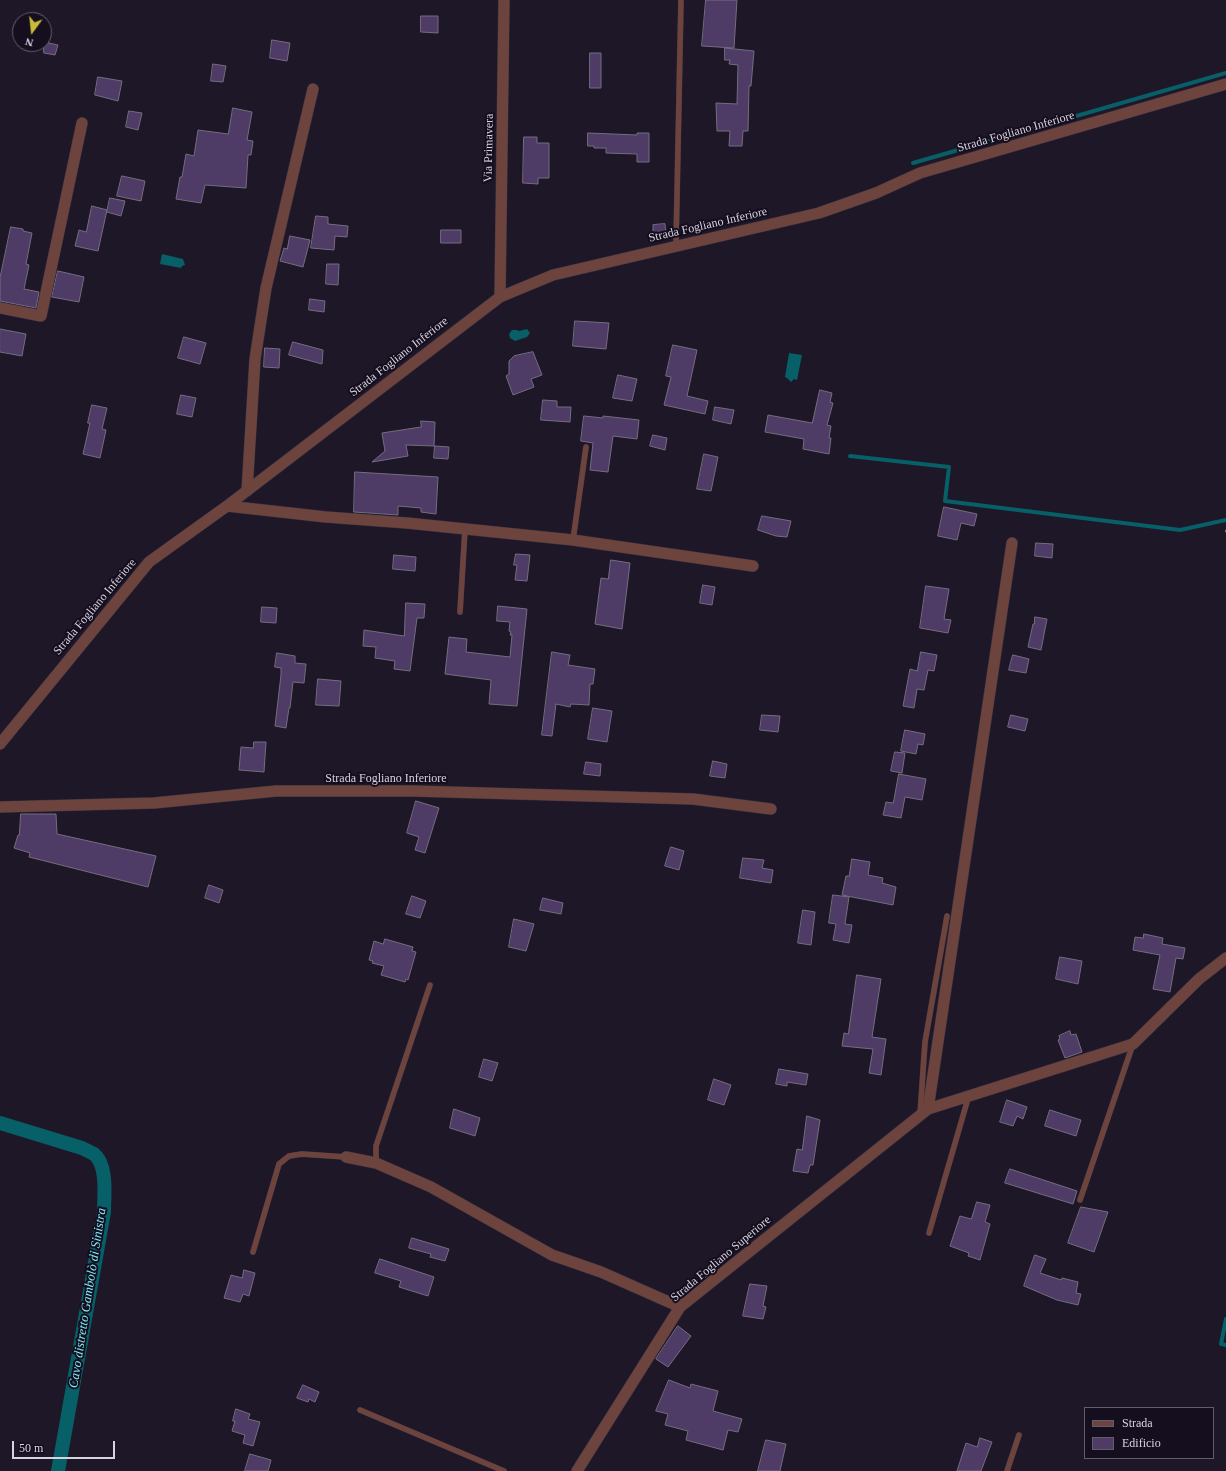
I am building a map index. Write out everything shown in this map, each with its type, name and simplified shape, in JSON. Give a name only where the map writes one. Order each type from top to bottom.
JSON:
[{"type":"street","name":"Via Primavera","points":[[500,297],[504,0]]},
{"type":"street","name":"Strada Fogliano Inferiore","points":[[0,744],[149,562],[247,491],[500,297],[553,275],[676,245],[819,213],[876,193],[920,173],[1226,84]]},
{"type":"street","points":[[247,491],[255,359],[266,288],[313,89]]},
{"type":"street","points":[[0,308],[41,316],[82,123]]},
{"type":"street","points":[[227,506],[326,517],[407,522],[573,540],[753,566]]},
{"type":"street","points":[[1012,543],[924,1112],[969,1096],[1133,1044],[1199,979],[1226,958]]},
{"type":"street","name":"Strada Fogliano Inferiore","points":[[0,807],[154,803],[276,791],[413,791],[693,799],[771,809]]},
{"type":"street","name":"Strada Fogliano Superiore","points":[[577,1471],[680,1307],[924,1112]]},
{"type":"street","points":[[346,1157],[376,1163],[430,1186],[552,1255],[601,1272],[680,1307]]},
{"type":"lane","points":[[676,245],[681,0]]},
{"type":"lane","points":[[573,540],[586,447]]},
{"type":"lane","points":[[460,612],[465,528]]},
{"type":"lane","points":[[924,1112],[925,1042],[947,916]]},
{"type":"lane","points":[[376,1163],[376,1146],[430,984]]},
{"type":"lane","points":[[1080,1200],[1133,1044]]},
{"type":"lane","points":[[929,1233],[969,1096]]},
{"type":"lane","points":[[253,1252],[279,1164],[289,1156],[302,1154],[346,1157]]},
{"type":"lane","points":[[360,1410],[504,1471]]},
{"type":"lane","points":[[1006,1471],[1019,1435]]},
{"type":"shaded area","points":[[162,254],[183,259],[185,265],[181,268],[160,264]]},
{"type":"shaded area","points":[[527,329],[530,333],[527,337],[515,341],[510,338],[509,334],[512,330],[519,331]]},
{"type":"shaded area","points":[[789,353],[802,355],[797,380],[794,379],[791,382],[785,377]]},
{"type":"building","points":[[706,0],[737,0],[734,48],[702,46]]},
{"type":"building","points":[[421,16],[438,16],[438,33],[421,32]]},
{"type":"building","points":[[272,40],[290,43],[287,61],[270,58]]},
{"type":"building","points":[[52,44],[58,45],[55,55],[44,53],[52,52]]},
{"type":"building","points":[[725,48],[754,51],[751,86],[749,86],[748,131],[743,131],[742,146],[729,146],[730,131],[717,131],[716,103],[737,104],[738,65],[729,64],[730,60],[725,60]]},
{"type":"building","points":[[590,53],[601,53],[601,88],[590,88]]},
{"type":"building","points":[[213,64],[226,66],[223,82],[211,81]]},
{"type":"building","points":[[98,77],[122,81],[118,101],[95,95]]},
{"type":"building","points":[[233,108],[252,112],[247,140],[253,141],[251,155],[248,155],[246,188],[205,185],[201,203],[176,199],[186,154],[194,156],[198,130],[228,134]]},
{"type":"building","points":[[129,111],[142,113],[138,130],[126,127]]},
{"type":"building","points":[[588,133],[637,135],[637,133],[649,133],[649,162],[637,162],[637,154],[606,153],[606,148],[594,148],[594,146],[588,146]]},
{"type":"building","points":[[524,137],[537,137],[537,143],[549,143],[549,178],[538,178],[538,184],[523,183]]},
{"type":"building","points":[[122,176],[145,181],[141,201],[117,196]]},
{"type":"building","points":[[110,198],[125,201],[121,216],[107,212]]},
{"type":"building","points":[[92,206],[107,210],[98,251],[75,246],[79,230],[86,232]]},
{"type":"building","points":[[316,216],[328,217],[328,224],[348,226],[347,237],[335,236],[334,250],[311,248]]},
{"type":"building","points":[[665,224],[666,235],[653,236],[653,225]]},
{"type":"building","points":[[11,227],[23,229],[23,231],[32,233],[26,264],[29,265],[24,289],[39,292],[36,308],[0,301],[0,278]]},
{"type":"building","points":[[441,230],[461,230],[461,243],[441,243]]},
{"type":"building","points":[[290,236],[310,240],[303,267],[280,261],[284,248],[287,249]]},
{"type":"building","points":[[327,264],[339,264],[338,285],[326,284]]},
{"type":"building","points":[[58,271],[84,277],[79,302],[52,297]]},
{"type":"building","points":[[310,299],[325,301],[324,312],[309,310]]},
{"type":"building","points":[[575,321],[609,323],[606,349],[573,346]]},
{"type":"building","points":[[0,329],[26,334],[22,356],[0,352]]},
{"type":"building","points":[[184,337],[206,343],[200,364],[178,358]]},
{"type":"building","points":[[293,342],[323,350],[322,364],[289,355]]},
{"type":"building","points":[[673,345],[697,350],[687,396],[708,401],[705,414],[664,405],[671,377],[666,376]]},
{"type":"building","points":[[265,348],[280,349],[279,368],[264,367]]},
{"type":"building","points":[[533,352],[542,375],[531,379],[534,387],[513,395],[506,376],[509,374],[509,361],[514,356]]},
{"type":"building","points":[[618,375],[637,379],[632,401],[613,398]]},
{"type":"building","points":[[820,390],[832,393],[830,402],[833,403],[827,425],[831,426],[829,454],[803,449],[804,439],[765,432],[768,415],[812,423]]},
{"type":"building","points":[[181,395],[196,398],[192,417],[177,414]]},
{"type":"building","points":[[543,400],[557,401],[557,407],[571,407],[570,422],[541,420]]},
{"type":"building","points":[[92,405],[107,408],[102,429],[106,430],[100,458],[83,454],[90,423],[88,423]]},
{"type":"building","points":[[715,407],[734,410],[731,424],[713,420]]},
{"type":"building","points":[[584,416],[603,418],[603,416],[639,420],[637,439],[613,436],[608,472],[590,470],[593,443],[581,441]]},
{"type":"building","points":[[421,421],[435,422],[434,446],[406,445],[408,456],[372,462],[385,451],[382,433],[421,427]]},
{"type":"building","points":[[653,435],[667,438],[665,450],[650,446]]},
{"type":"building","points":[[435,446],[449,447],[448,459],[434,458]]},
{"type":"building","points":[[704,454],[718,457],[711,491],[697,489]]},
{"type":"building","points":[[355,472],[438,477],[436,514],[421,512],[421,508],[398,506],[398,515],[354,512]]},
{"type":"building","points":[[944,507],[977,514],[974,526],[961,523],[957,540],[938,536]]},
{"type":"building","points":[[762,516],[791,521],[787,537],[776,536],[758,530]]},
{"type":"building","points":[[1036,543],[1053,544],[1052,558],[1035,556]]},
{"type":"building","points":[[516,554],[530,555],[527,581],[515,580],[517,565],[514,565]]},
{"type":"building","points":[[394,555],[416,557],[415,571],[393,569]]},
{"type":"building","points":[[611,560],[630,563],[622,629],[595,624],[601,578],[608,579]]},
{"type":"building","points":[[703,585],[715,587],[712,605],[700,603]]},
{"type":"building","points":[[926,586],[949,589],[944,619],[951,620],[948,633],[920,628]]},
{"type":"building","points":[[406,603],[425,604],[424,618],[417,618],[410,671],[394,669],[395,661],[375,658],[376,647],[363,646],[364,630],[404,636]]},
{"type":"building","points":[[498,606],[527,609],[517,706],[489,704],[491,680],[445,674],[449,637],[467,639],[466,652],[510,657],[512,635],[510,635],[511,632],[509,631],[510,622],[497,621]]},
{"type":"building","points":[[262,607],[277,608],[276,623],[261,622]]},
{"type":"building","points":[[1035,617],[1047,619],[1041,650],[1028,647]]},
{"type":"building","points":[[552,652],[570,655],[568,665],[595,669],[593,684],[590,684],[589,705],[571,704],[570,707],[556,704],[552,736],[542,735]]},
{"type":"building","points":[[921,652],[937,655],[934,671],[928,670],[924,690],[917,689],[914,708],[903,706],[910,669],[917,671]]},
{"type":"building","points":[[277,653],[295,656],[295,663],[306,664],[304,683],[293,682],[286,728],[275,726],[281,675],[281,668],[275,667]]},
{"type":"building","points":[[1013,655],[1029,659],[1026,673],[1009,670]]},
{"type":"building","points":[[318,679],[341,681],[339,706],[316,705]]},
{"type":"building","points":[[593,708],[612,711],[607,742],[588,739]]},
{"type":"building","points":[[762,715],[780,716],[778,732],[760,730]]},
{"type":"building","points":[[1011,715],[1028,719],[1025,731],[1008,727]]},
{"type":"building","points":[[905,730],[925,734],[923,745],[918,744],[916,754],[901,751]]},
{"type":"building","points":[[254,742],[266,742],[264,772],[239,770],[241,747],[253,748]]},
{"type":"building","points":[[895,752],[905,753],[902,773],[891,771]]},
{"type":"building","points":[[713,761],[727,764],[725,778],[710,776]]},
{"type":"building","points":[[586,762],[601,764],[600,776],[584,774]]},
{"type":"building","points":[[899,774],[926,779],[922,800],[905,797],[901,818],[883,815],[886,802],[893,803]]},
{"type":"building","points":[[416,801],[439,808],[425,853],[415,850],[419,837],[407,833]]},
{"type":"building","points":[[21,814],[56,814],[57,834],[156,856],[148,887],[29,857],[30,853],[14,848],[19,835]]},
{"type":"building","points":[[671,847],[684,851],[679,870],[665,866]]},
{"type":"building","points":[[743,858],[764,860],[762,868],[773,870],[771,883],[740,878]]},
{"type":"building","points":[[852,859],[870,862],[868,875],[883,878],[882,883],[896,887],[893,905],[842,895],[846,876],[849,876]]},
{"type":"building","points":[[209,885],[223,890],[219,903],[205,898]]},
{"type":"building","points":[[833,895],[849,897],[845,924],[852,925],[849,943],[833,940],[836,924],[829,923]]},
{"type":"building","points":[[412,896],[426,901],[420,918],[406,914]]},
{"type":"building","points":[[543,898],[563,903],[561,914],[540,910]]},
{"type":"building","points":[[803,910],[815,912],[811,945],[798,943]]},
{"type":"building","points":[[514,919],[534,924],[526,951],[509,947]]},
{"type":"building","points":[[1144,934],[1163,938],[1162,944],[1185,948],[1183,959],[1176,958],[1170,992],[1153,989],[1160,955],[1133,950],[1135,937],[1143,938]]},
{"type":"building","points":[[385,939],[413,947],[412,951],[416,952],[408,980],[406,979],[405,982],[381,975],[384,966],[372,963],[373,961],[369,960],[374,941],[383,944]]},
{"type":"building","points":[[1060,957],[1082,961],[1078,984],[1056,979]]},
{"type":"building","points":[[857,975],[881,979],[872,1037],[886,1039],[881,1075],[869,1073],[873,1049],[842,1046],[844,1033],[848,1034]]},
{"type":"building","points":[[1070,1031],[1071,1035],[1076,1034],[1082,1052],[1065,1058],[1058,1040],[1060,1039],[1059,1036]]},
{"type":"building","points":[[484,1059],[498,1063],[492,1081],[479,1077]]},
{"type":"building","points":[[779,1069],[808,1074],[806,1085],[787,1082],[787,1086],[776,1084]]},
{"type":"building","points":[[714,1079],[731,1085],[724,1105],[708,1100]]},
{"type":"building","points":[[1007,1100],[1027,1107],[1023,1119],[1017,1116],[1013,1126],[1000,1122]]},
{"type":"building","points":[[454,1109],[480,1118],[475,1136],[450,1128]]},
{"type":"building","points":[[1050,1110],[1081,1120],[1076,1136],[1045,1126]]},
{"type":"building","points":[[807,1116],[820,1120],[813,1165],[810,1165],[808,1173],[793,1171],[797,1149],[802,1150]]},
{"type":"building","points":[[1010,1169],[1077,1191],[1073,1204],[1005,1183]]},
{"type":"building","points":[[977,1202],[990,1205],[985,1222],[990,1224],[980,1260],[968,1256],[969,1253],[950,1246],[960,1216],[971,1219]]},
{"type":"building","points":[[1081,1207],[1108,1212],[1094,1252],[1068,1243]]},
{"type":"building","points":[[412,1238],[449,1249],[445,1261],[430,1257],[431,1254],[409,1248]]},
{"type":"building","points":[[1035,1255],[1046,1259],[1040,1273],[1061,1280],[1062,1278],[1078,1282],[1076,1293],[1081,1294],[1078,1305],[1057,1300],[1024,1286]]},
{"type":"building","points":[[380,1259],[434,1277],[428,1296],[399,1287],[401,1281],[375,1273]]},
{"type":"building","points":[[709,1265],[714,1271],[703,1279],[699,1274]]},
{"type":"building","points":[[244,1270],[255,1273],[249,1296],[243,1294],[240,1302],[224,1298],[231,1275],[242,1278]]},
{"type":"building","points":[[750,1284],[767,1286],[763,1306],[766,1307],[763,1319],[743,1316]]},
{"type":"building","points":[[678,1326],[691,1336],[668,1367],[656,1359]]},
{"type":"building","points":[[669,1380],[690,1388],[691,1384],[718,1391],[713,1411],[742,1419],[738,1432],[728,1430],[723,1450],[686,1440],[688,1431],[665,1425],[668,1414],[656,1411]]},
{"type":"building","points":[[303,1385],[319,1392],[315,1402],[309,1399],[308,1402],[297,1398]]},
{"type":"building","points":[[236,1409],[250,1414],[248,1419],[260,1422],[253,1446],[243,1443],[245,1435],[232,1431]]},
{"type":"building","points":[[980,1438],[992,1442],[981,1471],[957,1471],[966,1443],[977,1447]]},
{"type":"building","points":[[766,1440],[786,1444],[780,1471],[758,1471]]},
{"type":"building","points":[[250,1454],[271,1460],[268,1471],[245,1471]]},
{"type":"waterway","points":[[913,163],[1226,73]]},
{"type":"waterway","points":[[850,456],[949,467],[945,501],[1180,530],[1226,520]]},
{"type":"waterway","name":"Cavo distretto Gambolò di Sinistra","points":[[0,1123],[82,1148],[94,1154],[101,1165],[103,1173],[105,1190],[104,1212],[58,1471]]},
{"type":"waterway","points":[[1226,1319],[1221,1344],[1226,1345]]}]
